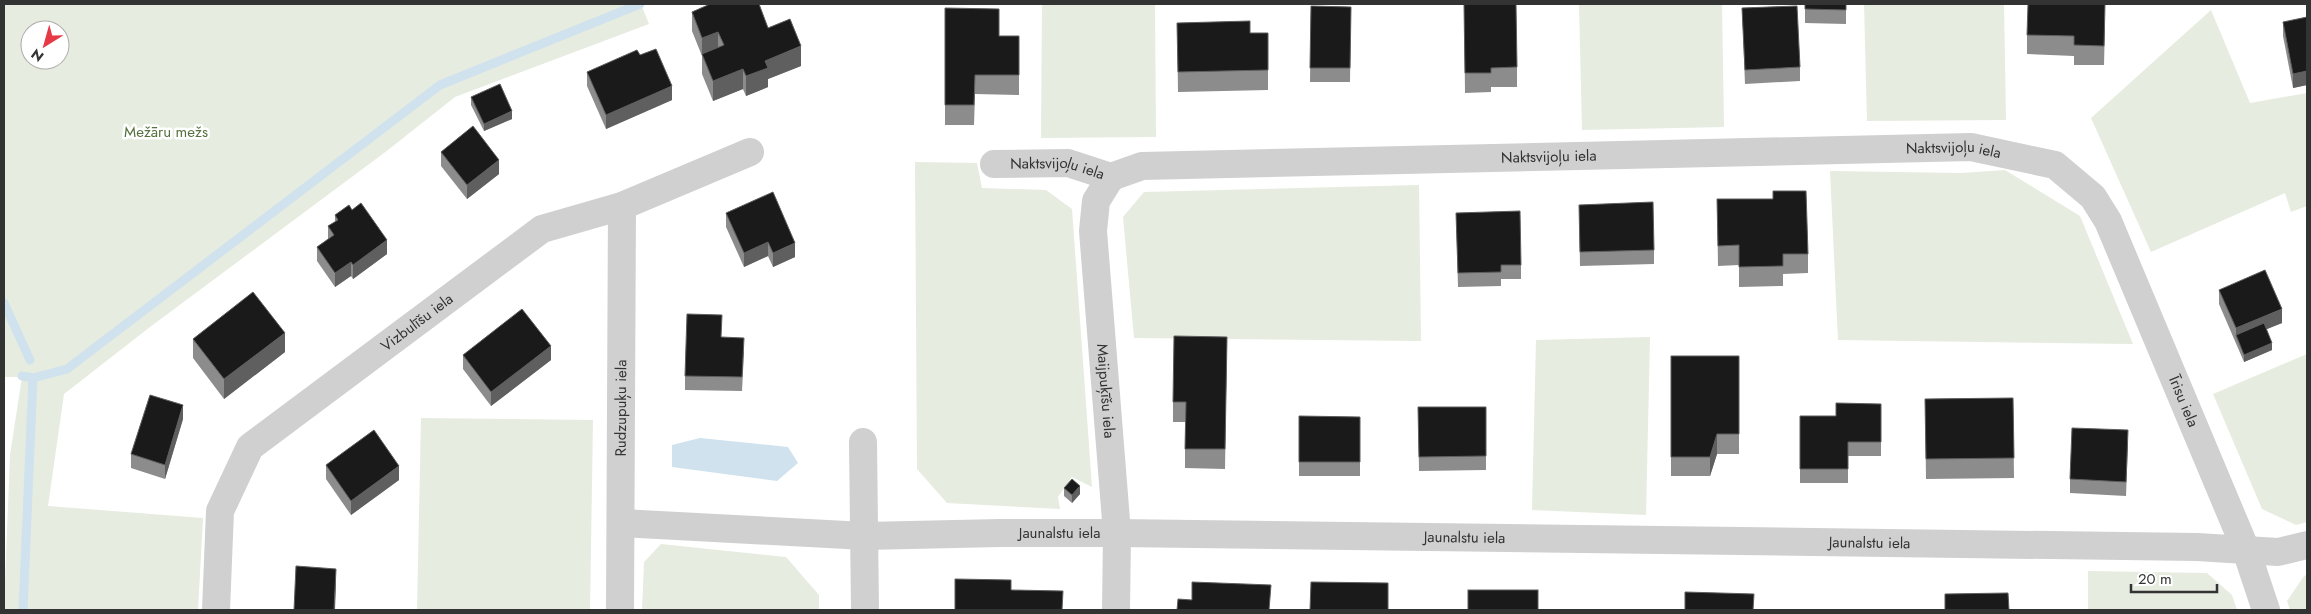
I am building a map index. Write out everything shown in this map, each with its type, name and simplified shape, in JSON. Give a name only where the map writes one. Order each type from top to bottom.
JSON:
[{"type":"street","name":"Naktsvijoļu iela","points":[[994,164],[1068,163],[1111,177],[1142,166],[1971,147],[2055,165],[2093,197]]},
{"type":"street","name":"Vizbulīšu iela","points":[[216,610],[220,511],[250,448],[542,229],[622,206],[750,152]]},
{"type":"street","name":"Maijpuķīšu iela","points":[[1111,177],[1096,201],[1093,232],[1117,533],[1116,610]]},
{"type":"street","name":"Īrisu iela","points":[[2093,197],[2108,221],[2246,550],[2266,610]]},
{"type":"street","name":"Rudzupuķu iela","points":[[620,610],[622,206]]},
{"type":"street","points":[[863,442],[865,610]]},
{"type":"street","name":"Jaunalstu iela","points":[[621,523],[865,536],[1117,533],[2197,547],[2278,552],[2307,545]]},
{"type":"green space","name":"Mežāru mežs","points":[[4,4],[641,4],[649,24],[455,97],[388,150],[150,327],[64,394],[48,506],[203,518],[198,610],[4,610],[10,455],[22,377],[4,377]]},
{"type":"green space","points":[[1042,4],[1155,4],[1156,137],[1041,138]]},
{"type":"green space","points":[[1579,4],[1722,4],[1724,127],[1582,130]]},
{"type":"green space","points":[[1864,4],[2004,4],[2006,120],[1867,121]]},
{"type":"green space","points":[[2211,10],[2250,103],[2307,93],[2307,206],[2291,212],[2285,193],[2151,252],[2091,118]]},
{"type":"green space","points":[[915,162],[977,163],[982,188],[1046,190],[1072,209],[1092,487],[1072,477],[1058,497],[1060,509],[947,503],[917,469]]},
{"type":"green space","points":[[2005,170],[2080,216],[2133,344],[1838,340],[1830,171],[1961,173]]},
{"type":"green space","points":[[1419,185],[1421,341],[1134,338],[1123,217],[1144,192]]},
{"type":"green space","points":[[1650,337],[1646,515],[1532,510],[1536,340]]},
{"type":"green space","points":[[2307,354],[2307,522],[2296,525],[2262,509],[2213,394]]},
{"type":"green space","points":[[421,418],[593,420],[590,610],[417,610]]},
{"type":"green space","points":[[661,544],[786,557],[819,595],[819,610],[642,610],[644,562]]},
{"type":"green space","points":[[2088,571],[2207,573],[2232,595],[2237,610],[2088,610]]},
{"type":"green space","points":[[2307,575],[2307,610],[2290,610],[2287,601],[2304,576]]},
{"type":"water","points":[[700,438],[788,447],[798,463],[777,481],[672,467],[672,445]]},
{"type":"building","points":[[707,4],[759,4],[768,28],[790,19],[801,46],[765,61],[768,68],[746,76],[743,69],[713,81],[702,54],[724,45],[718,32],[702,38],[692,12]]},
{"type":"building","points":[[1464,4],[1516,4],[1517,67],[1491,68],[1491,73],[1465,73]]},
{"type":"building","points":[[1805,4],[1846,4],[1846,10],[1805,9]]},
{"type":"building","points":[[2028,4],[2105,4],[2104,46],[2074,45],[2074,36],[2027,35]]},
{"type":"building","points":[[1311,6],[1351,7],[1350,68],[1310,68]]},
{"type":"building","points":[[1797,6],[1800,67],[1745,70],[1742,8]]},
{"type":"building","points":[[945,8],[999,9],[999,36],[1019,36],[1019,75],[975,75],[974,105],[945,105]]},
{"type":"building","points":[[2307,17],[2307,71],[2293,74],[2283,22]]},
{"type":"building","points":[[1250,21],[1250,33],[1268,33],[1268,70],[1178,72],[1177,23]]},
{"type":"building","points":[[656,49],[672,86],[606,115],[587,72],[637,50],[640,55]]},
{"type":"building","points":[[500,84],[512,111],[484,124],[471,97]]},
{"type":"building","points":[[473,126],[499,160],[467,185],[441,152]]},
{"type":"building","points":[[1773,191],[1806,191],[1808,254],[1783,254],[1783,266],[1739,267],[1739,245],[1718,246],[1717,199],[1773,199]]},
{"type":"building","points":[[773,192],[795,243],[773,253],[768,242],[744,253],[726,213]]},
{"type":"building","points":[[1653,202],[1654,250],[1580,252],[1579,205]]},
{"type":"building","points":[[361,203],[387,240],[353,265],[351,262],[335,273],[317,247],[334,235],[328,226],[338,220],[335,215],[349,205],[352,210]]},
{"type":"building","points":[[1520,211],[1521,265],[1501,265],[1501,272],[1458,273],[1456,213]]},
{"type":"building","points":[[2265,270],[2282,309],[2236,328],[2219,290]]},
{"type":"building","points":[[253,292],[285,333],[224,379],[193,339]]},
{"type":"building","points":[[522,309],[551,346],[491,392],[463,355]]},
{"type":"building","points":[[687,314],[722,315],[721,337],[744,338],[742,377],[685,376]]},
{"type":"building","points":[[2264,323],[2272,343],[2244,355],[2236,335]]},
{"type":"building","points":[[1174,336],[1227,337],[1225,449],[1185,449],[1186,402],[1173,402]]},
{"type":"building","points":[[1671,356],[1739,356],[1739,434],[1717,434],[1710,457],[1671,457]]},
{"type":"building","points":[[150,395],[183,405],[165,465],[131,454]]},
{"type":"building","points":[[2013,398],[2014,458],[1926,459],[1925,399]]},
{"type":"building","points":[[1836,403],[1881,404],[1881,442],[1848,442],[1848,469],[1800,469],[1800,416],[1836,416]]},
{"type":"building","points":[[1418,407],[1486,407],[1486,456],[1419,457]]},
{"type":"building","points":[[1299,416],[1360,417],[1360,462],[1299,462]]},
{"type":"building","points":[[2072,428],[2128,430],[2126,482],[2070,479]]},
{"type":"building","points":[[374,430],[399,466],[351,501],[326,465]]},
{"type":"building","points":[[1072,479],[1080,486],[1072,495],[1064,488]]},
{"type":"building","points":[[296,566],[336,569],[334,610],[294,610]]},
{"type":"building","points":[[955,579],[1011,580],[1011,590],[1063,591],[1062,610],[955,610]]},
{"type":"building","points":[[1192,582],[1271,585],[1269,610],[1177,610],[1178,599],[1192,600]]},
{"type":"building","points":[[1311,582],[1388,583],[1388,610],[1310,610]]},
{"type":"building","points":[[1468,590],[1538,590],[1538,610],[1468,610]]},
{"type":"building","points":[[1685,592],[1754,594],[1753,610],[1685,610]]},
{"type":"building","points":[[2008,593],[2009,610],[1945,610],[1945,594]]},
{"type":"waterway","points":[[22,376],[33,378],[67,369],[440,85],[640,4]]},
{"type":"waterway","points":[[4,303],[30,360]]},
{"type":"waterway","points":[[23,610],[33,378]]}]
